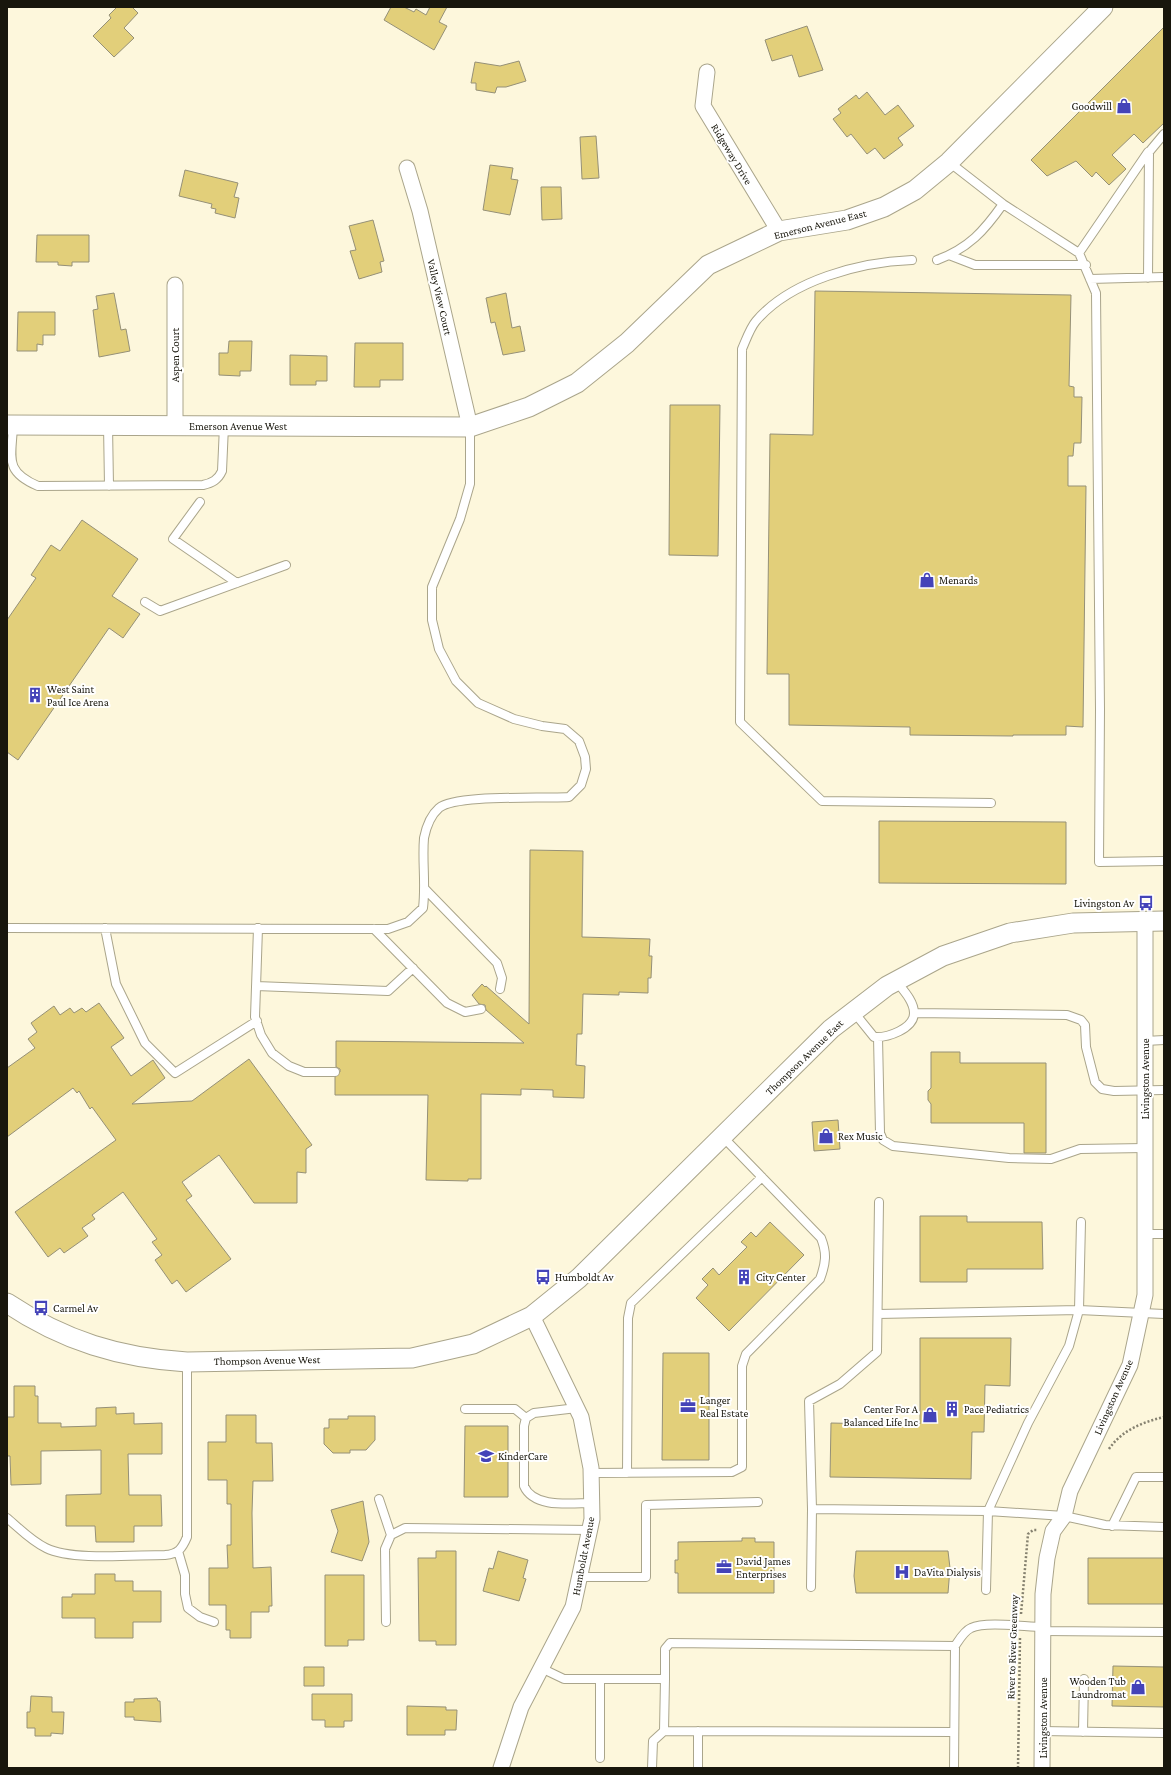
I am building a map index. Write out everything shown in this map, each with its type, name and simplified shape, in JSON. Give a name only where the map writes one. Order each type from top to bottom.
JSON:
[{"type":"street","name":"Emerson Avenue East","points":[[470,428],[529,407],[577,383],[627,343],[708,265],[779,231],[847,220],[884,207],[915,190],[949,162],[1103,7]]},
{"type":"street","name":"Ridgeway Drive","points":[[707,72],[703,106],[779,231]]},
{"type":"street","name":"Valley View Court","points":[[407,168],[420,211],[470,428]]},
{"type":"street","name":"Aspen Court","points":[[175,285],[175,426]]},
{"type":"street","name":"Emerson Avenue West","points":[[10,425],[470,428]]},
{"type":"street","name":"Livingston Avenue","points":[[1042,1768],[1043,1594],[1047,1558],[1053,1531],[1064,1516],[1070,1491],[1130,1365],[1145,1294],[1145,921]]},
{"type":"street","name":"Thompson Avenue East","points":[[532,1316],[579,1278],[831,1029],[887,986],[943,956],[1010,933],[1073,923],[1164,921]]},
{"type":"street","name":"Thompson Avenue West","points":[[7,1303],[28,1317],[83,1344],[122,1354],[156,1360],[187,1362],[412,1358],[473,1344],[532,1316]]},
{"type":"street","name":"Humboldt Avenue","points":[[501,1768],[521,1707],[573,1607],[592,1519],[591,1473],[581,1417],[532,1316]]},
{"type":"lane","points":[[1079,253],[1149,152],[1164,134]]},
{"type":"lane","points":[[1148,278],[1149,152]]},
{"type":"lane","points":[[949,162],[1003,204],[1079,253],[1086,265],[1096,294],[1100,709],[1099,862],[1164,861]]},
{"type":"lane","points":[[937,260],[968,244],[986,229],[1003,204]]},
{"type":"lane","points":[[948,255],[975,265],[1086,265]]},
{"type":"lane","points":[[912,260],[888,261],[852,269],[812,281],[780,300],[755,321],[742,348],[740,722],[822,801],[991,803]]},
{"type":"lane","points":[[1090,279],[1164,277]]},
{"type":"lane","points":[[10,425],[14,471],[23,479],[38,486],[203,485],[214,482],[220,477],[222,471],[224,426]]},
{"type":"lane","points":[[108,426],[109,486]]},
{"type":"lane","points":[[7,928],[388,929],[408,922],[423,908],[425,889],[424,837],[430,820],[439,807],[455,801],[569,797],[581,785],[586,770],[586,757],[579,741],[565,729],[542,726],[514,719],[478,703],[456,681],[439,650],[432,620],[432,586],[460,519],[470,484],[470,428]]},
{"type":"lane","points":[[200,502],[173,539],[238,583]]},
{"type":"lane","points":[[145,602],[160,611],[286,565]]},
{"type":"lane","points":[[425,889],[497,963],[502,978],[500,989]]},
{"type":"lane","points":[[105,928],[116,984],[145,1043],[175,1073],[256,1021]]},
{"type":"lane","points":[[258,928],[256,1021],[261,1035],[272,1053],[289,1066],[304,1072],[335,1072]]},
{"type":"lane","points":[[374,929],[446,1003],[465,1012],[481,1010]]},
{"type":"lane","points":[[256,986],[388,991],[413,968]]},
{"type":"lane","points":[[853,1012],[874,1037],[892,1035],[898,1031],[912,1020],[914,1014],[910,999],[896,981]]},
{"type":"lane","points":[[914,1014],[1067,1015],[1081,1020],[1085,1026],[1086,1047],[1095,1082],[1102,1089],[1114,1091],[1164,1090]]},
{"type":"lane","points":[[878,1037],[880,1134],[884,1140],[893,1146],[1009,1158],[1051,1159],[1080,1149],[1145,1148]]},
{"type":"lane","points":[[1145,1041],[1164,1040]]},
{"type":"lane","points":[[591,1473],[732,1472],[742,1467],[742,1366],[746,1354],[820,1279],[826,1264],[826,1250],[821,1238],[722,1136]]},
{"type":"lane","points":[[627,1473],[628,1318],[632,1303],[762,1177]]},
{"type":"lane","points":[[811,1587],[812,1509],[809,1401],[840,1384],[877,1352],[879,1202]]},
{"type":"lane","points":[[986,1590],[988,1511],[1028,1422],[1069,1346],[1079,1310],[1081,1222]]},
{"type":"lane","points":[[1145,1234],[1164,1234]]},
{"type":"lane","points":[[878,1314],[1079,1310],[1164,1314]]},
{"type":"lane","points":[[7,1518],[36,1542],[59,1553],[75,1555],[164,1555],[174,1554],[183,1548],[187,1537],[187,1362]]},
{"type":"lane","points":[[577,1408],[534,1413],[526,1418],[524,1426],[524,1486],[527,1492],[533,1497],[545,1502],[592,1503]]},
{"type":"lane","points":[[465,1409],[515,1409],[526,1418]]},
{"type":"lane","points":[[1112,1526],[1136,1477],[1164,1478]]},
{"type":"lane","points":[[379,1499],[391,1535]]},
{"type":"lane","points":[[580,1577],[646,1577],[646,1505],[758,1502]]},
{"type":"lane","points":[[812,1509],[988,1511],[1064,1516],[1112,1526],[1164,1527]]},
{"type":"lane","points":[[386,1622],[385,1549],[391,1535],[405,1528],[590,1530]]},
{"type":"lane","points":[[178,1551],[185,1575],[185,1594],[188,1608],[200,1617],[214,1622]]},
{"type":"lane","points":[[954,1768],[955,1646],[962,1635],[971,1628],[986,1625],[1043,1629],[1164,1632]]},
{"type":"lane","points":[[664,1731],[665,1649],[670,1643],[955,1646]]},
{"type":"lane","points":[[541,1668],[564,1679],[665,1679]]},
{"type":"lane","points":[[600,1679],[600,1758]]},
{"type":"lane","points":[[1083,1732],[1084,1679]]},
{"type":"lane","points":[[652,1768],[652,1741],[664,1731],[954,1732]]},
{"type":"lane","points":[[698,1731],[698,1768]]},
{"type":"lane","points":[[1042,1731],[1164,1732]]},
{"type":"path","points":[[1106,1454],[1113,1442],[1133,1426],[1164,1417]]},
{"type":"path","name":"River to River Greenway","points":[[1018,1768],[1021,1590],[1028,1534],[1033,1530]]},
{"type":"building","points":[[117,7],[132,7],[138,13],[124,28],[134,38],[114,57],[93,36],[111,18],[109,15]]},
{"type":"building","points":[[391,7],[404,7],[414,12],[416,9],[426,15],[430,7],[447,7],[439,22],[447,26],[434,50],[384,20]]},
{"type":"building","points":[[807,26],[823,70],[799,77],[792,55],[772,61],[765,40]]},
{"type":"building","name":"Goodwill","points":[[1164,27],[1164,123],[1143,143],[1134,134],[1112,155],[1126,169],[1109,185],[1096,172],[1092,177],[1076,161],[1047,176],[1031,160]]},
{"type":"building","points":[[519,61],[526,81],[506,87],[497,87],[495,93],[476,90],[476,83],[471,83],[475,62],[500,66]]},
{"type":"building","points":[[867,92],[885,115],[898,105],[914,126],[898,138],[903,145],[884,159],[875,148],[867,154],[851,134],[847,137],[833,119],[841,113],[838,109],[856,95],[859,99]]},
{"type":"building","points":[[596,136],[599,178],[582,179],[580,137]]},
{"type":"building","points":[[490,165],[513,168],[511,179],[518,180],[510,215],[483,210]]},
{"type":"building","points":[[185,170],[238,183],[234,197],[239,198],[235,218],[215,213],[216,209],[211,208],[212,204],[179,196]]},
{"type":"building","points":[[541,187],[561,187],[562,219],[542,220]]},
{"type":"building","points":[[373,220],[384,261],[380,262],[382,272],[359,279],[350,251],[356,250],[349,226]]},
{"type":"building","points":[[37,235],[89,235],[89,262],[72,262],[72,266],[58,265],[58,262],[36,262]]},
{"type":"building","name":"Menards","points":[[815,291],[1071,295],[1069,386],[1074,387],[1074,397],[1082,397],[1081,443],[1074,443],[1073,456],[1068,456],[1068,486],[1086,486],[1083,727],[1066,726],[1066,735],[1013,736],[910,735],[910,727],[789,725],[789,674],[767,674],[770,434],[813,435]]},
{"type":"building","points":[[114,293],[121,330],[126,329],[130,351],[99,357],[93,310],[98,309],[96,296]]},
{"type":"building","points":[[506,293],[512,328],[520,326],[525,351],[503,355],[495,322],[491,323],[486,298]]},
{"type":"building","points":[[18,312],[55,312],[55,335],[43,335],[43,345],[37,344],[37,351],[17,351]]},
{"type":"building","points":[[229,341],[252,341],[251,371],[240,371],[240,376],[219,375],[219,353],[228,353]]},
{"type":"building","points":[[355,343],[403,343],[403,380],[380,380],[380,387],[354,387]]},
{"type":"building","points":[[290,355],[327,356],[327,381],[316,381],[316,385],[290,385]]},
{"type":"building","points":[[670,405],[720,405],[718,556],[669,555]]},
{"type":"building","name":"West Saint Paul Ice Arena","points":[[82,520],[138,559],[112,596],[140,614],[123,638],[109,628],[18,760],[7,752],[7,620],[36,578],[31,575],[51,545],[60,551]]},
{"type":"building","points":[[879,821],[1066,822],[1066,884],[879,883]]},
{"type":"building","points":[[530,850],[583,851],[582,937],[650,939],[649,956],[652,956],[651,978],[648,978],[648,993],[619,992],[619,995],[583,994],[582,1034],[577,1034],[576,1065],[585,1066],[584,1098],[553,1097],[553,1090],[521,1089],[521,1095],[481,1094],[481,1179],[468,1179],[468,1181],[426,1180],[428,1095],[335,1095],[335,1077],[340,1072],[340,1069],[336,1067],[336,1041],[524,1043],[486,1010],[485,1005],[479,1004],[472,995],[482,984],[485,987],[486,986],[529,1024]]},
{"type":"building","points":[[99,1003],[124,1038],[111,1047],[131,1076],[153,1060],[165,1078],[132,1104],[192,1101],[249,1059],[312,1145],[306,1149],[306,1173],[297,1172],[297,1203],[254,1203],[219,1155],[182,1182],[192,1196],[186,1200],[231,1259],[186,1292],[177,1280],[172,1284],[155,1260],[162,1255],[152,1242],[157,1239],[123,1192],[92,1215],[95,1219],[82,1228],[88,1236],[64,1253],[60,1248],[48,1257],[15,1212],[116,1140],[92,1107],[90,1109],[79,1091],[77,1093],[73,1088],[7,1137],[7,1068],[35,1048],[28,1039],[37,1032],[31,1023],[54,1006],[60,1015],[70,1008],[74,1013],[82,1008],[86,1012]]},
{"type":"building","points":[[931,1052],[960,1052],[960,1063],[1046,1063],[1046,1153],[1024,1153],[1024,1123],[931,1123],[931,1104],[928,1100],[928,1091],[931,1088]]},
{"type":"building","name":"Rex Music","points":[[838,1120],[840,1149],[814,1151],[812,1122]]},
{"type":"building","points":[[920,1216],[967,1216],[967,1222],[1042,1222],[1043,1269],[967,1269],[967,1282],[920,1282]]},
{"type":"building","name":"City Center","points":[[770,1222],[804,1255],[729,1331],[696,1298],[708,1285],[702,1279],[713,1268],[719,1275],[747,1247],[741,1242],[751,1232],[756,1237]]},
{"type":"building","name":"Pace Pediatrics","points":[[920,1338],[1011,1338],[1010,1386],[985,1385],[984,1432],[972,1432],[971,1479],[830,1477],[831,1423],[877,1424],[877,1426],[905,1426],[905,1423],[920,1424]]},
{"type":"building","points":[[663,1353],[709,1353],[709,1460],[662,1460]]},
{"type":"building","points":[[14,1386],[35,1386],[35,1396],[38,1396],[38,1423],[61,1423],[61,1427],[96,1426],[96,1408],[116,1407],[116,1414],[134,1413],[134,1424],[162,1423],[162,1454],[128,1454],[129,1495],[161,1495],[162,1526],[134,1526],[134,1542],[96,1542],[95,1526],[66,1526],[66,1495],[101,1494],[101,1450],[41,1451],[41,1484],[11,1485],[10,1456],[7,1456],[7,1417],[14,1417]]},
{"type":"building","points":[[226,1415],[256,1415],[256,1443],[272,1443],[273,1481],[253,1481],[252,1513],[253,1568],[271,1567],[272,1606],[269,1606],[269,1612],[251,1612],[251,1638],[230,1638],[230,1630],[226,1630],[226,1605],[209,1605],[209,1568],[228,1568],[227,1545],[231,1545],[231,1504],[227,1504],[227,1480],[208,1480],[208,1442],[226,1442]]},
{"type":"building","points":[[348,1416],[375,1416],[375,1440],[366,1450],[350,1450],[350,1453],[333,1453],[324,1444],[324,1428],[329,1428],[329,1419],[348,1419]]},
{"type":"building","name":"KinderCare","points":[[465,1426],[508,1426],[508,1497],[464,1497]]},
{"type":"building","points":[[363,1501],[369,1542],[362,1561],[331,1552],[338,1531],[331,1510]]},
{"type":"building","name":"David James Enterprises","points":[[742,1538],[755,1538],[755,1542],[774,1542],[774,1593],[678,1593],[678,1573],[675,1573],[675,1560],[678,1560],[678,1542],[742,1541]]},
{"type":"building","points":[[436,1551],[456,1551],[456,1645],[436,1645],[436,1641],[419,1641],[418,1558],[436,1558]]},
{"type":"building","points":[[498,1551],[528,1560],[523,1578],[526,1579],[519,1601],[483,1591],[489,1568],[493,1569]]},
{"type":"building","name":"DaVita Dialysis","points":[[856,1551],[948,1551],[950,1568],[948,1593],[856,1593],[854,1576]]},
{"type":"building","points":[[1088,1558],[1164,1558],[1164,1604],[1088,1604]]},
{"type":"building","points":[[95,1574],[115,1574],[115,1581],[133,1581],[133,1591],[161,1591],[161,1622],[133,1622],[133,1638],[95,1638],[95,1618],[62,1618],[62,1597],[72,1597],[72,1594],[95,1594]]},
{"type":"building","points":[[325,1575],[364,1575],[364,1640],[348,1640],[348,1646],[325,1646]]},
{"type":"building","name":"Wooden Tub Laundromat","points":[[1113,1666],[1164,1667],[1164,1707],[1112,1706]]},
{"type":"building","points":[[304,1667],[324,1667],[324,1686],[304,1686]]},
{"type":"building","points":[[312,1694],[352,1694],[352,1721],[344,1721],[344,1727],[325,1727],[325,1720],[312,1720]]},
{"type":"building","points":[[31,1696],[52,1697],[52,1712],[64,1712],[63,1734],[51,1733],[51,1736],[35,1736],[35,1728],[27,1728],[27,1712],[30,1712]]},
{"type":"building","points":[[157,1698],[158,1701],[160,1701],[161,1722],[134,1720],[134,1717],[125,1717],[125,1702],[134,1702],[134,1699]]},
{"type":"building","points":[[407,1706],[446,1707],[446,1710],[457,1710],[456,1730],[445,1730],[445,1735],[407,1735]]},
{"type":"place","name":"Goodwill","points":[[1124,106]]},
{"type":"place","name":"Menards","points":[[927,580]]},
{"type":"place","name":"West Saint Paul Ice Arena","points":[[35,695]]},
{"type":"place","name":"Livingston Av","points":[[1146,903]]},
{"type":"place","name":"Rex Music","points":[[826,1136]]},
{"type":"place","name":"Humboldt Av","points":[[543,1277]]},
{"type":"place","name":"City Center","points":[[744,1277]]},
{"type":"place","name":"Carmel Av","points":[[41,1308]]},
{"type":"place","name":"Langer Real Estate","points":[[688,1406]]},
{"type":"place","name":"Pace Pediatrics","points":[[952,1409]]},
{"type":"place","name":"Center For A Balanced Life Inc","points":[[930,1415]]},
{"type":"place","name":"KinderCare","points":[[486,1456]]},
{"type":"place","name":"David James Enterprises","points":[[724,1567]]},
{"type":"place","name":"DaVita Dialysis","points":[[902,1572]]},
{"type":"place","name":"Wooden Tub Laundromat","points":[[1138,1687]]}]
